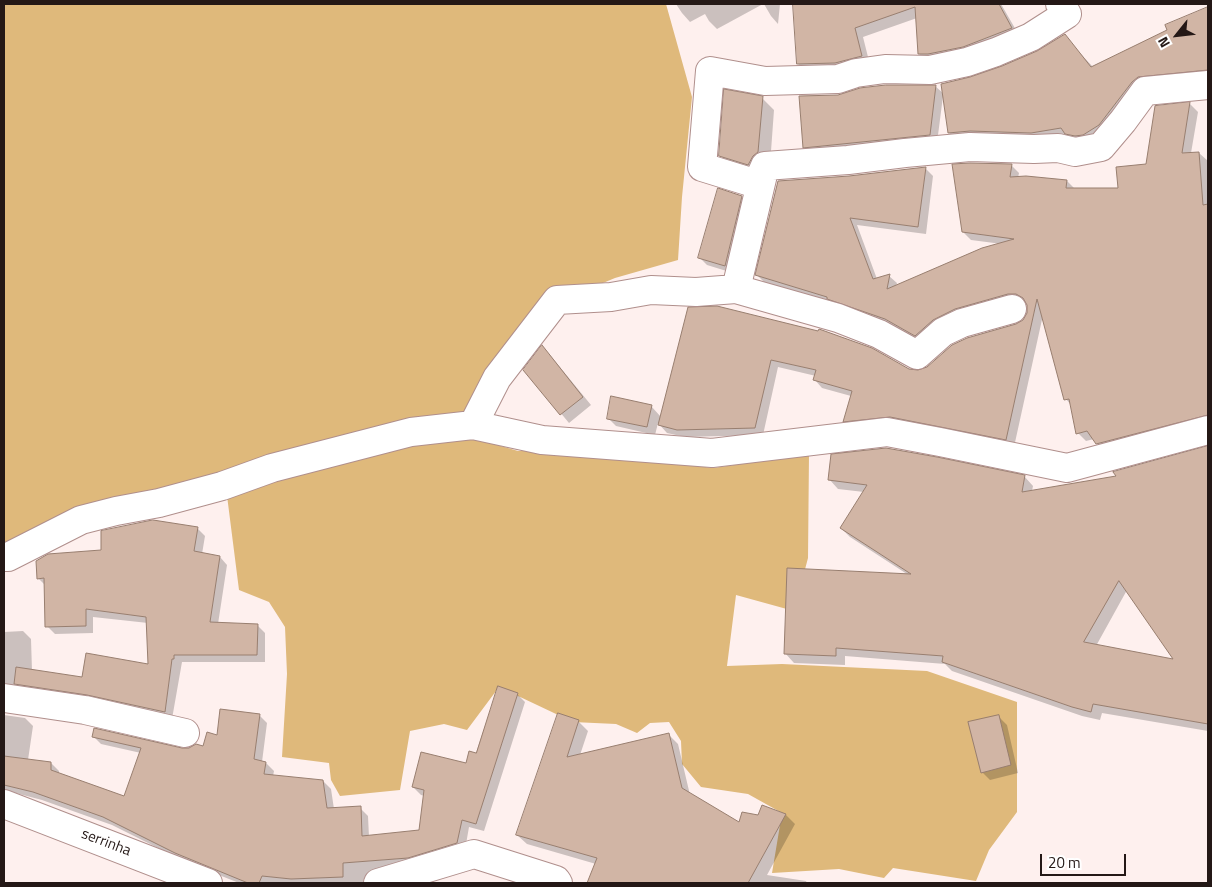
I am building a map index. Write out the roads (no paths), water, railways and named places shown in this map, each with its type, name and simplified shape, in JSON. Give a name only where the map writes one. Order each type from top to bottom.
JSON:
[{"type":"street","points":[[765,166],[757,184],[702,167],[710,71],[771,80],[838,79],[856,73],[885,68],[930,70],[967,62],[1031,37],[1067,14],[1060,4]]},
{"type":"street","points":[[765,166],[848,160],[970,147],[1058,148],[1075,152],[1101,147],[1145,91],[1208,84]]},
{"type":"street","points":[[736,289],[765,166]]},
{"type":"street","points":[[472,424],[497,378],[557,300],[611,297],[651,290],[696,292],[736,289],[838,318],[879,334],[917,355],[943,332],[962,323],[1012,309]]},
{"type":"street","points":[[4,557],[8,557],[81,520],[116,510],[159,503],[222,486],[272,468],[410,432],[472,424],[542,440],[712,453],[888,432],[1067,468],[1208,430]]},
{"type":"street","points":[[4,698],[85,710],[185,733]]},
{"type":"street","name":"serrinha","points":[[4,804],[208,883]]},
{"type":"street","points":[[378,883],[474,854],[556,880],[558,883]]}]
